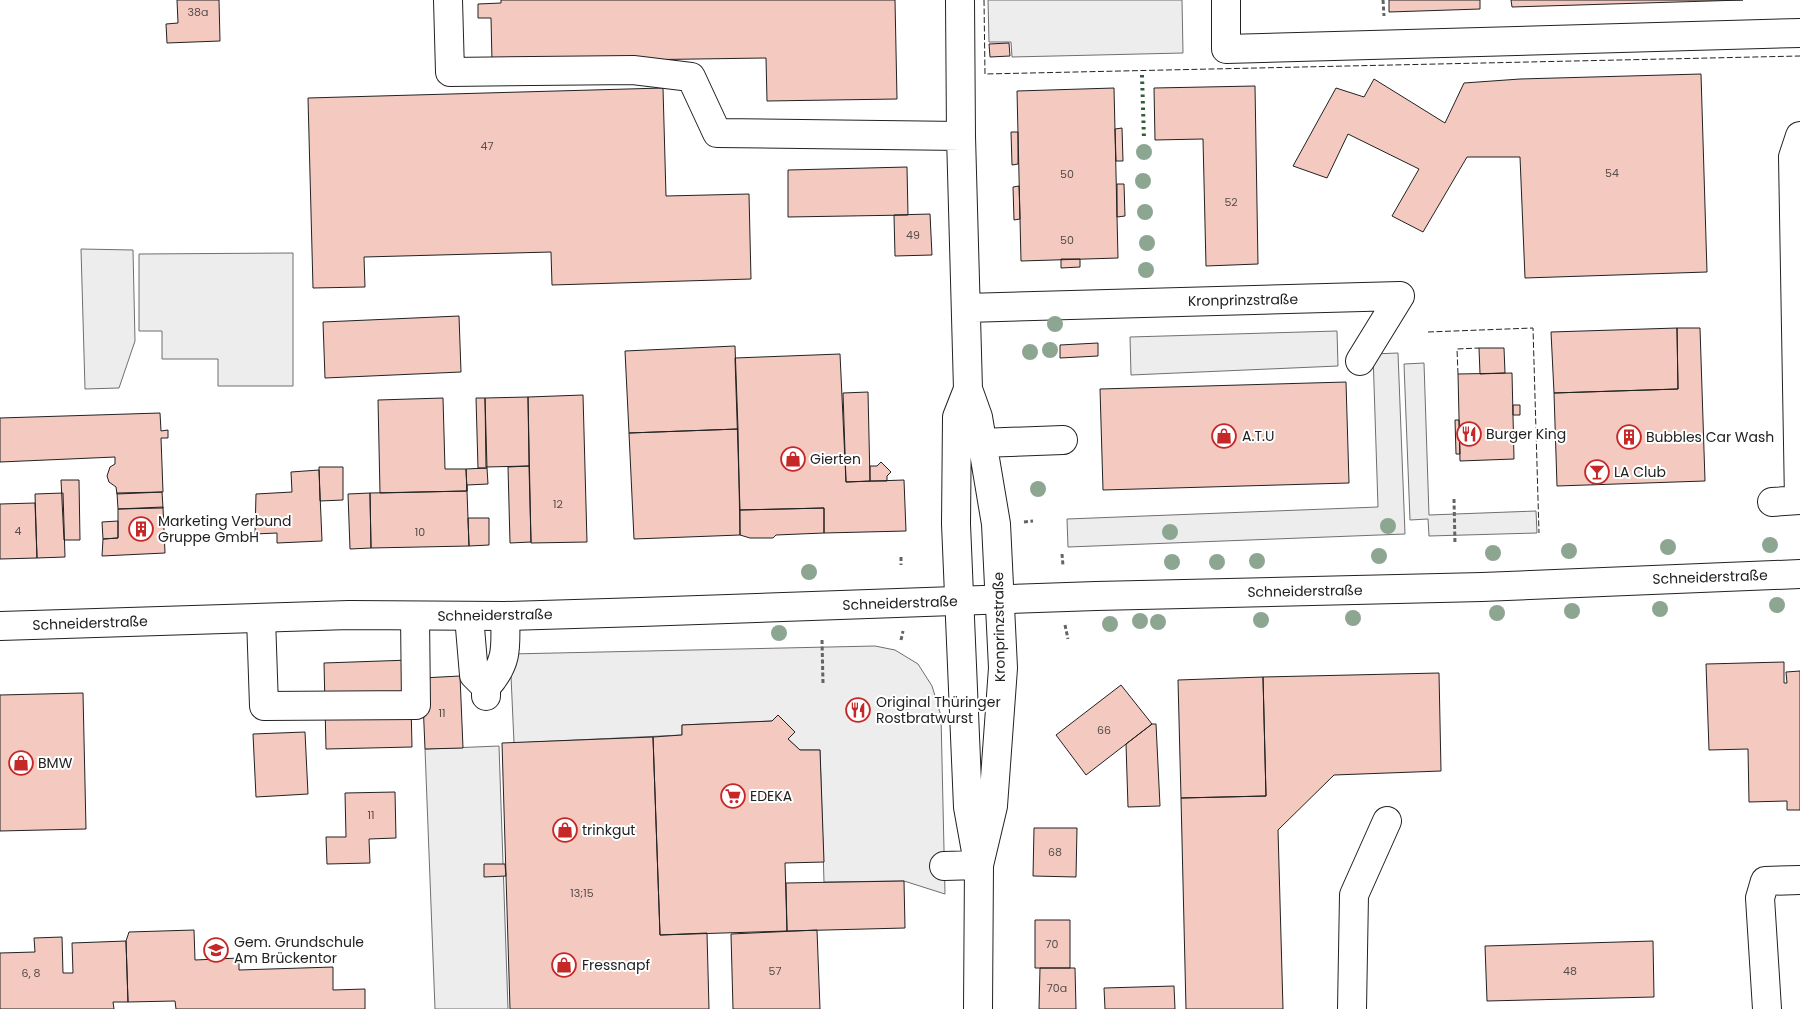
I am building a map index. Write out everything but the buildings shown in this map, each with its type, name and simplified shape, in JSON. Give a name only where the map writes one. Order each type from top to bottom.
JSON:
[{"type":"street","points":[[448,0],[450,72],[633,70],[691,77],[717,133],[961,136]]},
{"type":"street","name":"Kronprinzstraße","points":[[960,0],[961,136],[968,389],[978,417],[980,443],[996,524],[1002,668],[993,806],[978,865]]},
{"type":"street","points":[[1226,0],[1226,49],[1800,33]]},
{"type":"street","points":[[1772,502],[1800,500],[1793,157],[1800,136]]},
{"type":"street","name":"Kronprinzstraße","points":[[966,308],[1400,296],[1360,361]]},
{"type":"street","name":"Kronprinzstraße","points":[[968,389],[957,417],[956,524],[968,807],[978,865],[978,1009]]},
{"type":"street","points":[[980,443],[1063,440]]},
{"type":"street","name":"Schneiderstraße","points":[[0,626],[349,615],[505,616],[1482,587],[1800,574]]},
{"type":"street","points":[[260,618],[264,706],[416,705],[415,616]]},
{"type":"street","points":[[468,616],[474,675],[486,692],[499,673],[506,649],[505,616]]},
{"type":"street","points":[[1352,1009],[1354,895],[1386,822]]},
{"type":"street","points":[[944,866],[978,865]]},
{"type":"street","points":[[1767,1009],[1760,898],[1765,880],[1800,880]]},
{"type":"path","points":[[1454,499],[1455,544]]},
{"type":"path","points":[[1062,554],[1063,566]]},
{"type":"path","points":[[901,557],[901,565]]},
{"type":"path","points":[[1064,624],[1068,639]]},
{"type":"path","points":[[901,640],[903,630]]},
{"type":"path","points":[[822,640],[823,684]]},
{"type":"shaded area","points":[[988,0],[1182,0],[1183,53],[1012,57],[1011,42],[989,42]]},
{"type":"shaded area","points":[[81,249],[133,250],[135,341],[119,388],[85,389]]},
{"type":"shaded area","points":[[293,253],[293,386],[218,386],[218,359],[162,359],[162,331],[139,331],[139,254]]},
{"type":"shaded area","points":[[1337,331],[1338,366],[1131,375],[1130,337]]},
{"type":"shaded area","points":[[1398,353],[1405,534],[1068,547],[1067,519],[1378,507],[1373,354]]},
{"type":"shaded area","points":[[1424,363],[1429,515],[1536,511],[1537,533],[1429,536],[1428,519],[1410,520],[1404,364]]},
{"type":"shaded area","points":[[875,646],[895,650],[918,664],[932,686],[941,716],[945,894],[904,881],[824,882],[820,750],[800,750],[788,739],[795,732],[778,715],[772,721],[682,725],[682,735],[514,743],[510,654]]},
{"type":"shaded area","points":[[499,746],[508,1009],[435,1009],[425,749]]},
{"type":"hedge","points":[[1142,75],[1144,139]]},
{"type":"fence","points":[[984,0],[985,74],[1800,56]]},
{"type":"fence","points":[[1428,332],[1533,328],[1539,533]]},
{"type":"fence","points":[[1458,374],[1457,349],[1479,348]]},
{"type":"place","name":"Burger King","points":[[1469,434]]},
{"type":"place","name":"A.T.U","points":[[1224,436]]},
{"type":"place","name":"Bubbles Car Wash","points":[[1629,437]]},
{"type":"place","name":"Gierten","points":[[793,459]]},
{"type":"place","name":"LA Club","points":[[1597,472]]},
{"type":"place","name":"Marketing Verbund Gruppe GmbH","points":[[141,529]]},
{"type":"place","name":"Original Thüringer Rostbratwurst","points":[[858,710]]},
{"type":"place","name":"BMW","points":[[21,763]]},
{"type":"place","name":"EDEKA","points":[[733,796]]},
{"type":"place","name":"trinkgut","points":[[565,830]]},
{"type":"place","name":"Gem. Grundschule Am Brückentor","points":[[216,950]]},
{"type":"place","name":"Fressnapf","points":[[564,965]]}]
